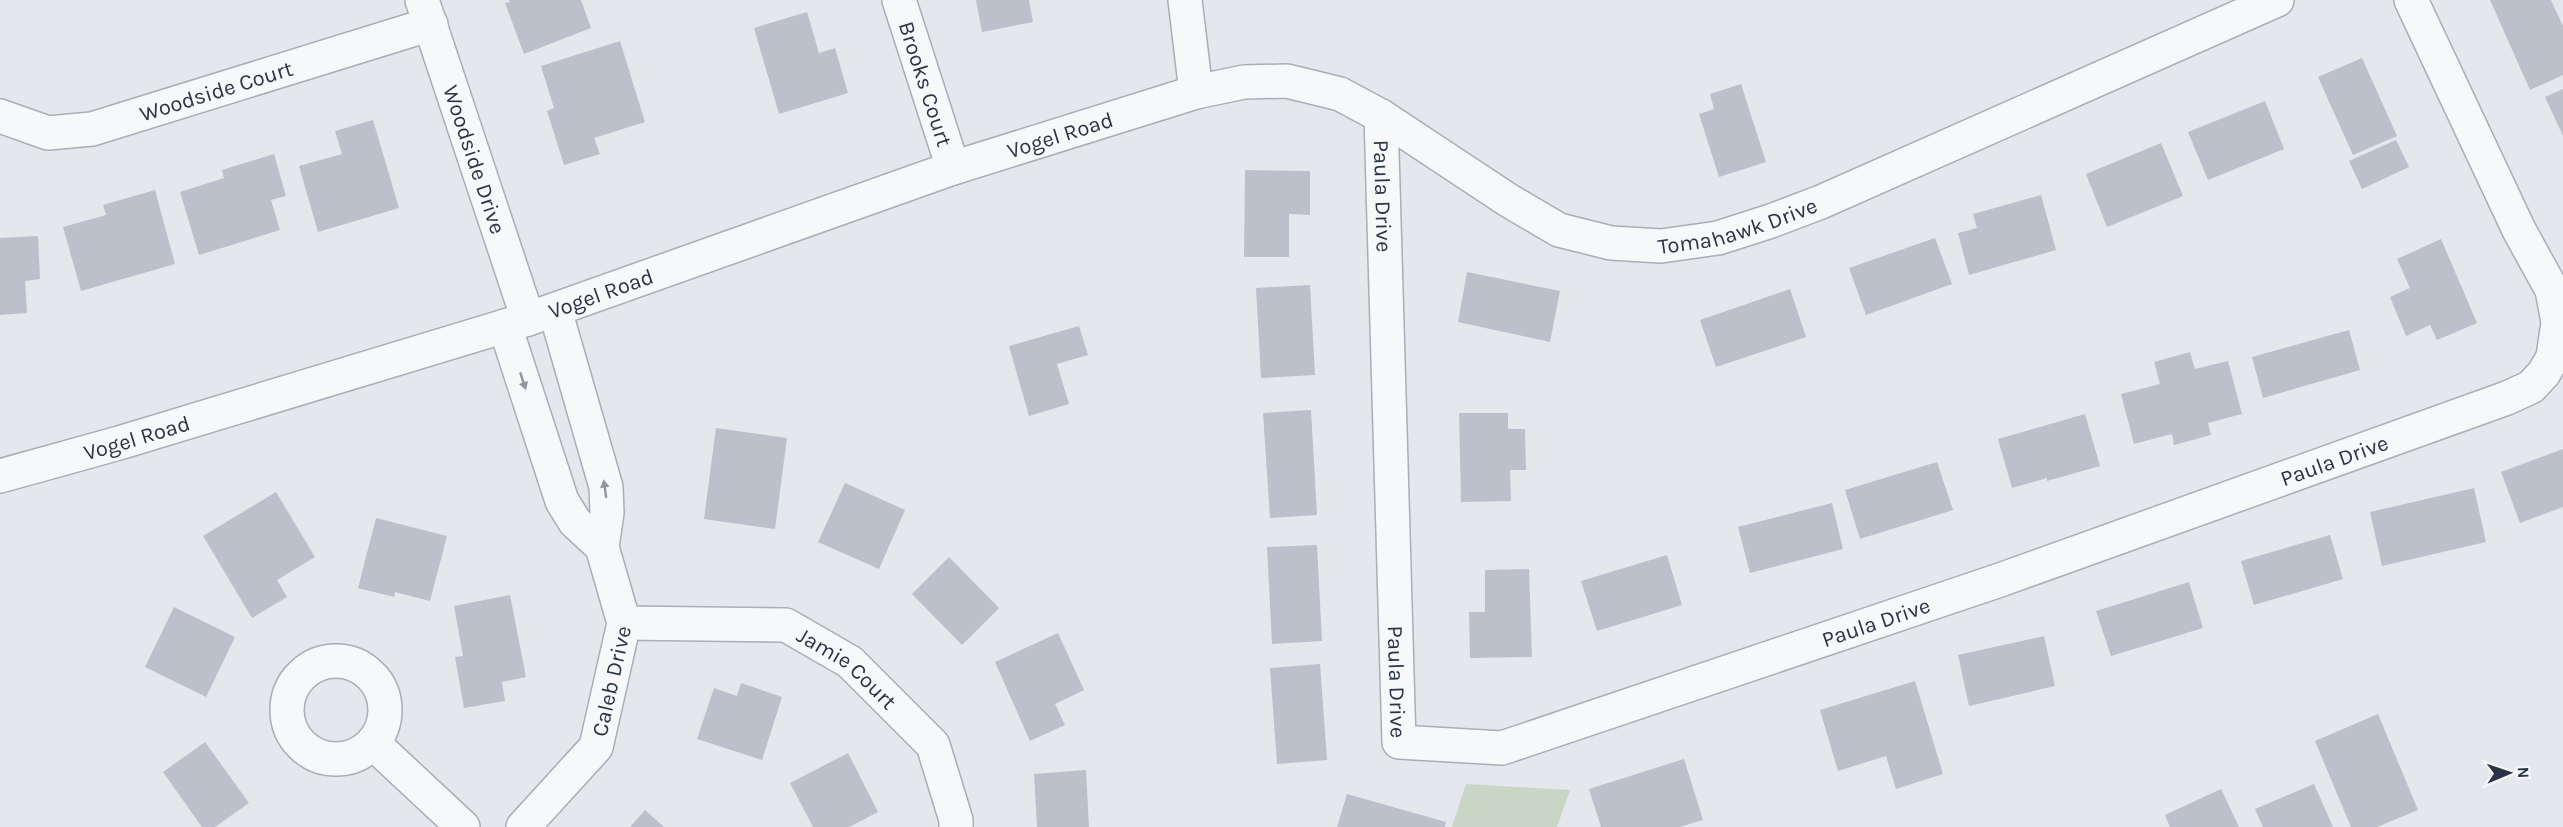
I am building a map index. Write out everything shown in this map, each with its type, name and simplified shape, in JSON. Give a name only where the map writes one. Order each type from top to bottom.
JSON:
[{"type":"street","name":"Brooks Court","points":[[899,0],[953,168]]},
{"type":"street","points":[[1185,0],[1196,92]]},
{"type":"street","name":"Tomahawk Drive","points":[[1196,92],[1244,82],[1287,81],[1340,94],[1381,116],[1508,200],[1559,230],[1611,243],[1661,246],[1718,238],[1821,202],[2277,0]]},
{"type":"street","name":"Paula Drive","points":[[1381,116],[1399,742],[1502,748],[2000,580],[2507,398],[2531,387],[2544,373],[2553,357],[2558,322],[2552,290],[2519,230],[2411,0]]},
{"type":"street","name":"Woodside Court","points":[[0,116],[48,133],[92,129],[426,12]]},
{"type":"street","name":"Woodside Drive","points":[[426,12],[529,318]]},
{"type":"street","name":"Vogel Road","points":[[0,476],[119,443],[529,318],[953,168],[1196,92]]},
{"type":"street","points":[[529,318],[562,501],[575,522],[602,547]]},
{"type":"street","name":"Caleb Drive","points":[[523,827],[596,747],[624,623],[602,547],[607,513],[606,487],[529,318]]},
{"type":"street","name":"Jamie Court","points":[[624,623],[786,625],[850,662],[933,745],[956,820],[956,827]]},
{"type":"street","points":[[373,743],[463,827]]},
{"type":"green space","points":[[1466,784],[1570,790],[1557,827],[1452,827]]},
{"type":"building","points":[[509,0],[581,0],[591,28],[524,54],[505,3],[510,2]]},
{"type":"building","points":[[976,0],[1029,0],[1033,22],[982,32]]},
{"type":"building","points":[[2490,0],[2551,0],[2563,26],[2563,75],[2530,90]]},
{"type":"building","points":[[807,12],[819,53],[835,48],[848,93],[779,114],[754,28]]},
{"type":"building","points":[[620,41],[645,122],[594,138],[600,154],[564,165],[547,111],[554,108],[541,66]]},
{"type":"building","points":[[2362,58],[2397,136],[2353,155],[2318,77]]},
{"type":"building","points":[[1741,84],[1766,162],[1719,177],[1699,114],[1714,109],[1710,94]]},
{"type":"building","points":[[2563,89],[2563,136],[2545,97]]},
{"type":"building","points":[[2265,101],[2284,149],[2208,180],[2188,132]]},
{"type":"building","points":[[373,120],[399,208],[318,232],[299,166],[342,154],[335,131]]},
{"type":"building","points":[[2396,140],[2409,167],[2362,189],[2349,161]]},
{"type":"building","points":[[2161,143],[2183,196],[2107,227],[2086,174]]},
{"type":"building","points":[[274,154],[286,196],[271,200],[280,230],[199,255],[180,192],[224,178],[222,170]]},
{"type":"building","points":[[1245,170],[1310,171],[1310,215],[1289,214],[1289,257],[1244,257]]},
{"type":"building","points":[[155,190],[175,264],[81,291],[63,227],[106,215],[103,205]]},
{"type":"building","points":[[2041,195],[2056,250],[1969,275],[1958,233],[1977,228],[1973,214]]},
{"type":"building","points":[[38,236],[40,279],[25,281],[27,313],[0,315],[0,238]]},
{"type":"building","points":[[1935,238],[1952,284],[1866,315],[1849,268]]},
{"type":"building","points":[[2441,239],[2477,323],[2437,340],[2430,325],[2406,336],[2390,297],[2410,288],[2397,259]]},
{"type":"building","points":[[1467,272],[1560,291],[1550,342],[1458,322]]},
{"type":"building","points":[[1310,285],[1315,375],[1261,378],[1256,288]]},
{"type":"building","points":[[1790,289],[1806,337],[1716,367],[1700,320]]},
{"type":"building","points":[[1079,326],[1088,355],[1057,364],[1069,404],[1029,416],[1009,346]]},
{"type":"building","points":[[2349,330],[2360,370],[2263,398],[2252,357]]},
{"type":"building","points":[[2190,352],[2195,369],[2228,361],[2242,414],[2208,423],[2211,435],[2174,445],[2172,434],[2134,444],[2121,394],[2160,384],[2154,362]]},
{"type":"building","points":[[1311,410],[1317,515],[1270,518],[1263,413]]},
{"type":"building","points":[[1459,413],[1508,413],[1508,429],[1525,429],[1526,470],[1510,470],[1511,501],[1461,502]]},
{"type":"building","points":[[2085,414],[2100,466],[2012,488],[1998,439]]},
{"type":"building","points":[[716,428],[787,438],[775,529],[704,519]]},
{"type":"building","points":[[2563,449],[2563,507],[2520,523],[2501,472]]},
{"type":"building","points":[[1937,462],[1953,510],[1860,539],[1845,490]]},
{"type":"building","points":[[845,483],[905,510],[879,569],[818,542]]},
{"type":"building","points":[[2474,488],[2486,542],[2382,566],[2370,512]]},
{"type":"building","points":[[276,492],[315,557],[277,580],[287,597],[252,618],[203,536]]},
{"type":"building","points":[[1832,503],[1843,549],[1750,573],[1738,527]]},
{"type":"building","points":[[376,518],[447,536],[430,601],[395,592],[394,597],[358,588]]},
{"type":"building","points":[[2330,535],[2343,579],[2254,605],[2241,561]]},
{"type":"building","points":[[1317,545],[1322,641],[1272,644],[1267,547]]},
{"type":"building","points":[[1667,555],[1682,605],[1597,631],[1581,581]]},
{"type":"building","points":[[949,557],[999,608],[962,645],[912,594]]},
{"type":"building","points":[[1529,569],[1532,657],[1470,658],[1469,612],[1485,612],[1485,570]]},
{"type":"building","points":[[2189,582],[2203,628],[2111,656],[2096,611]]},
{"type":"building","points":[[510,595],[526,677],[502,682],[505,701],[464,708],[455,657],[463,656],[454,606]]},
{"type":"building","points":[[174,607],[235,637],[206,697],[145,667]]},
{"type":"building","points":[[1058,633],[1084,690],[1055,704],[1065,725],[1030,741],[995,662]]},
{"type":"building","points":[[2044,636],[2055,686],[1969,706],[1958,655]]},
{"type":"building","points":[[1320,664],[1327,760],[1277,764],[1270,668]]},
{"type":"building","points":[[1915,681],[1943,774],[1896,789],[1886,756],[1838,771],[1820,710]]},
{"type":"building","points":[[741,683],[782,697],[762,760],[697,739],[714,688],[737,696]]},
{"type":"building","points":[[2378,714],[2418,810],[2377,827],[2351,827],[2315,741]]},
{"type":"building","points":[[205,742],[249,803],[215,827],[202,827],[163,772]]},
{"type":"building","points":[[848,753],[878,812],[849,827],[813,827],[790,783]]},
{"type":"building","points":[[1684,759],[1703,820],[1680,827],[1601,827],[1589,789]]},
{"type":"building","points":[[1086,770],[1089,827],[1037,827],[1034,774]]},
{"type":"building","points":[[2314,784],[2333,827],[2263,827],[2255,809]]},
{"type":"building","points":[[2221,789],[2239,827],[2170,827],[2165,815]]},
{"type":"building","points":[[1347,794],[1446,822],[1445,827],[1337,827]]},
{"type":"building","points":[[645,810],[664,827],[630,827]]}]
